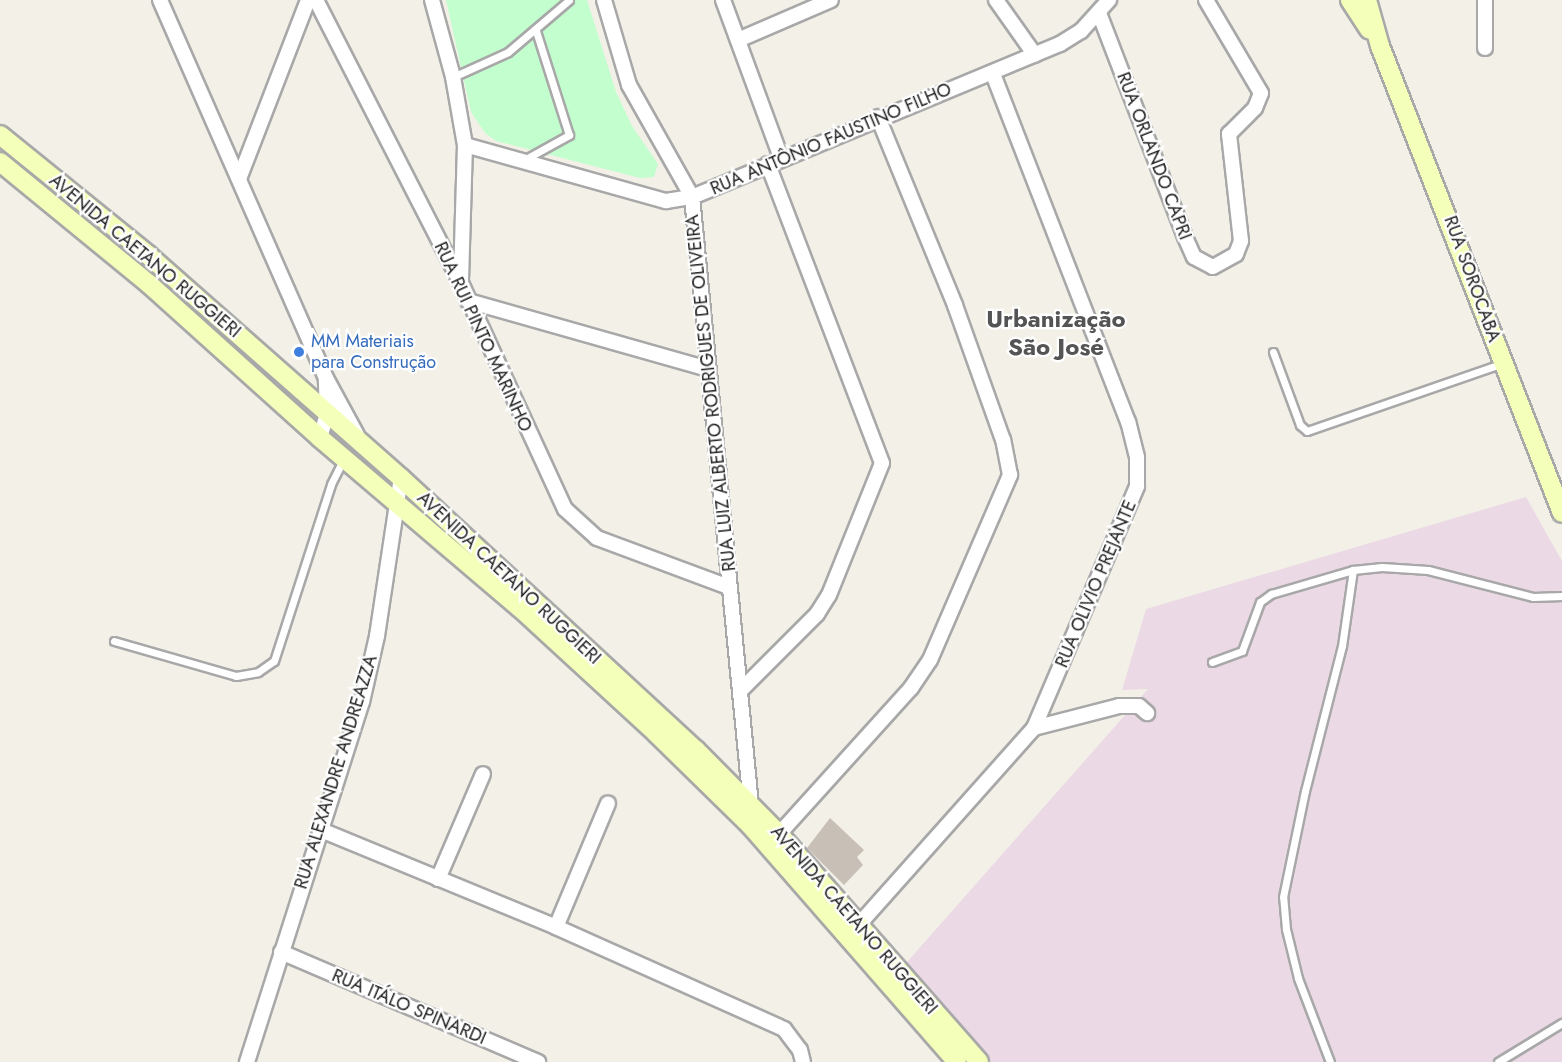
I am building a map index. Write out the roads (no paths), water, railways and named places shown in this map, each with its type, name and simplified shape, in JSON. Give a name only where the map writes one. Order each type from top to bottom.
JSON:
[{"type":"main road","name":"RUA SOROCABA","points":[[1350,0],[1380,46]]},
{"type":"main road","name":"RUA SOROCABA","points":[[1367,0],[1380,46],[1562,513]]},
{"type":"main road","name":"AVENIDA CAETANO RUGGIERI","points":[[0,135],[148,255],[364,449],[401,478],[752,805],[779,834],[852,932],[957,1062]]},
{"type":"main road","name":"AVENIDA CAETANO RUGGIERI","points":[[0,162],[149,284],[320,438],[395,498],[672,749],[750,825],[979,1062]]},
{"type":"street","points":[[160,0],[326,378],[364,449]]},
{"type":"street","points":[[239,179],[309,0]]},
{"type":"street","name":"RUA RUI PINTO MARINHO","points":[[316,0],[460,283],[565,509],[597,538],[729,587]]},
{"type":"street","points":[[432,0],[453,77],[465,145],[460,283]]},
{"type":"street","name":"RUA LUIZ ALBERTO RODRIGUES DE OLIVEIRA","points":[[604,0],[629,85],[692,197],[729,587],[743,688],[752,805]]},
{"type":"street","points":[[723,0],[738,40],[775,161],[882,463],[829,595],[801,631],[743,688]]},
{"type":"street","points":[[738,40],[831,0]]},
{"type":"street","points":[[996,0],[1035,55]]},
{"type":"street","name":"RUA ANTÔNIO FAUSTINO FILHO","points":[[465,145],[666,201],[692,197],[878,117],[1070,39],[1099,13],[1108,0]]},
{"type":"street","name":"RUA ORLANDO CAPRI","points":[[1099,13],[1185,237],[1194,257],[1213,267],[1236,254],[1241,241],[1229,134],[1241,118],[1255,108],[1261,93],[1206,0]]},
{"type":"street","points":[[1485,0],[1485,48]]},
{"type":"street","name":"RUA OLIVIO PREJANTE","points":[[852,932],[1034,728],[1128,513],[1137,486],[1137,457],[1128,422],[992,72]]},
{"type":"street","points":[[779,834],[911,688],[930,660],[1010,475],[1003,440],[955,305],[878,117]]},
{"type":"street","points":[[468,301],[708,369]]},
{"type":"street","points":[[320,438],[327,414],[326,378]]},
{"type":"street","name":"RUA ALEXANDRE ANDREAZZA","points":[[247,1062],[362,702],[377,636],[395,498],[401,478]]},
{"type":"street","points":[[1034,728],[1119,706],[1139,706],[1147,713]]},
{"type":"street","points":[[438,879],[483,774]]},
{"type":"street","points":[[556,927],[608,803]]},
{"type":"street","points":[[321,830],[556,927],[784,1029],[800,1050],[803,1062]]},
{"type":"street","name":"RUA ITÁLO SPINARDI","points":[[281,952],[538,1062]]},
{"type":"lane","points":[[453,77],[508,52],[537,31],[569,0]]},
{"type":"lane","points":[[521,161],[569,135],[537,31]]},
{"type":"lane","points":[[1273,352],[1300,425],[1307,431],[1503,363]]},
{"type":"lane","points":[[114,641],[236,676],[258,672],[274,661],[331,484],[344,458]]},
{"type":"lane","points":[[1212,662],[1242,651],[1260,602],[1271,594],[1353,570],[1382,567],[1428,570],[1533,597],[1562,596]]},
{"type":"lane","points":[[1330,1062],[1298,978],[1286,929],[1283,897],[1302,802],[1342,646],[1353,570]]},
{"type":"lane","points":[[1498,1062],[1562,1023]]},
{"type":"place","name":"MM Materiais para Construção","points":[[299,352]]},
{"type":"district","name":"Urbanização São José","points":[[1056,333]]}]
